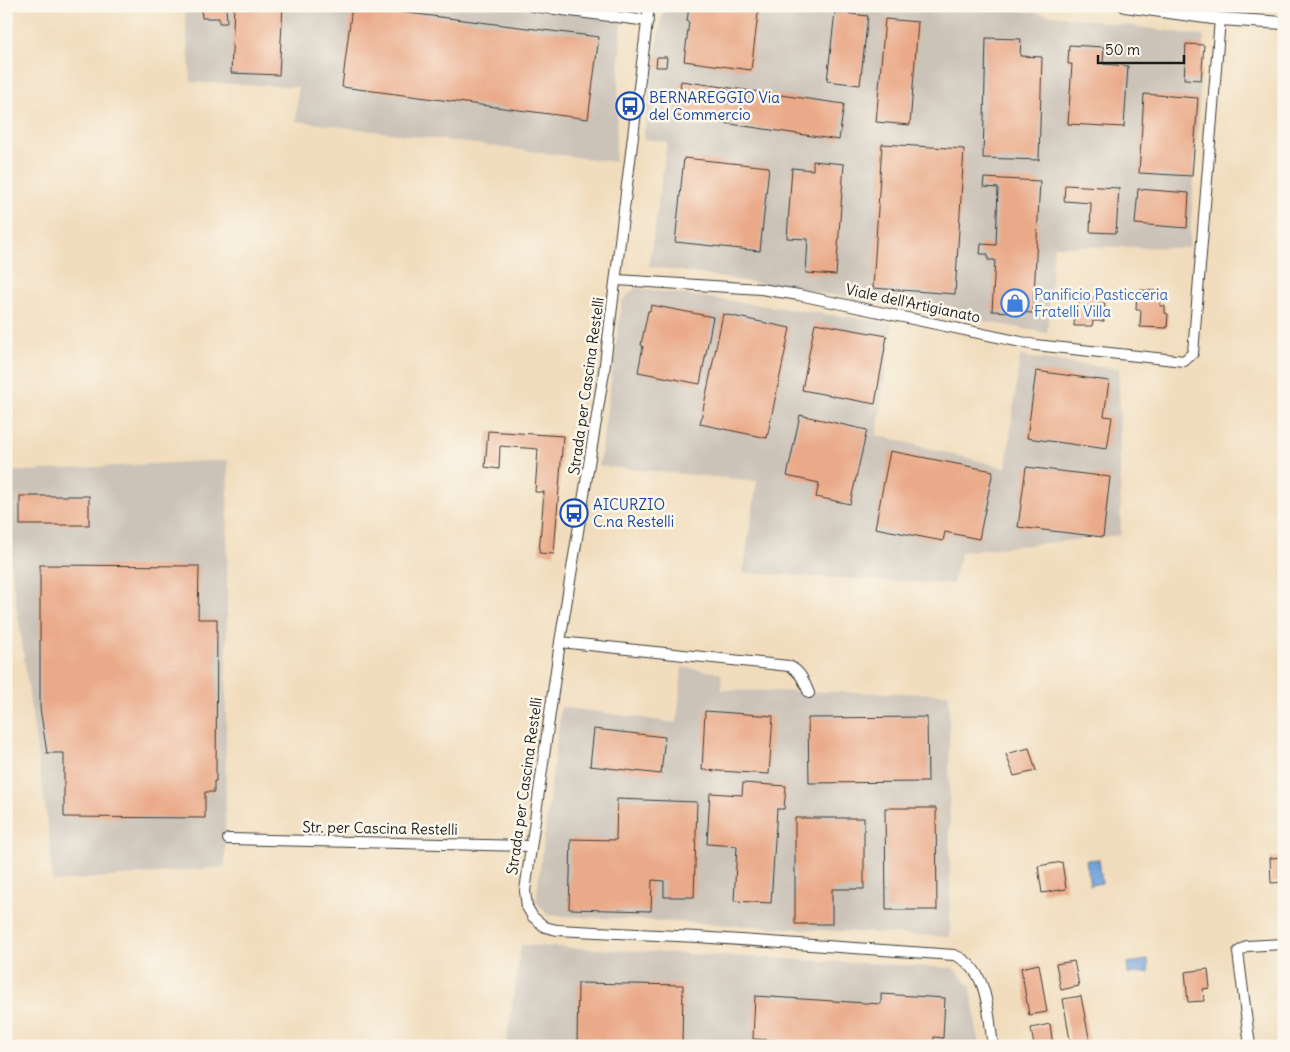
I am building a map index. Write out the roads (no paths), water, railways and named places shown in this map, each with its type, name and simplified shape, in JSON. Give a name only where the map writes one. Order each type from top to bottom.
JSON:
[{"type":"street","points":[[532,6],[611,12],[648,21]]},
{"type":"street","name":"Strada per Cascina Restelli","points":[[649,6],[617,280],[595,434],[560,642],[531,846],[526,902],[533,917],[545,927],[564,931],[697,937],[954,955],[968,962],[982,982],[993,1046]]},
{"type":"street","points":[[1125,6],[1173,10],[1220,19],[1284,23]]},
{"type":"street","name":"Viale dell'Artigianato","points":[[617,280],[761,289],[799,295],[1035,345],[1184,361],[1193,353],[1220,19]]},
{"type":"street","points":[[560,642],[789,666],[796,669],[809,693]]},
{"type":"street","name":"Str. per Cascina Restelli","points":[[228,839],[531,846]]},
{"type":"street","points":[[1250,1046],[1238,952],[1248,946],[1284,944]]},
{"type":"water","points":[[1099,859],[1102,883],[1090,885],[1086,860]]},
{"type":"water","points":[[1148,960],[1149,972],[1128,974],[1127,963]]},
{"type":"place","name":"BERNAREGGIO Via del Commercio","points":[[630,106]]},
{"type":"place","name":"Panificio Pasticceria Fratelli Villa","points":[[1015,303]]},
{"type":"place","name":"AICURZIO C.na Restelli","points":[[574,513]]}]
